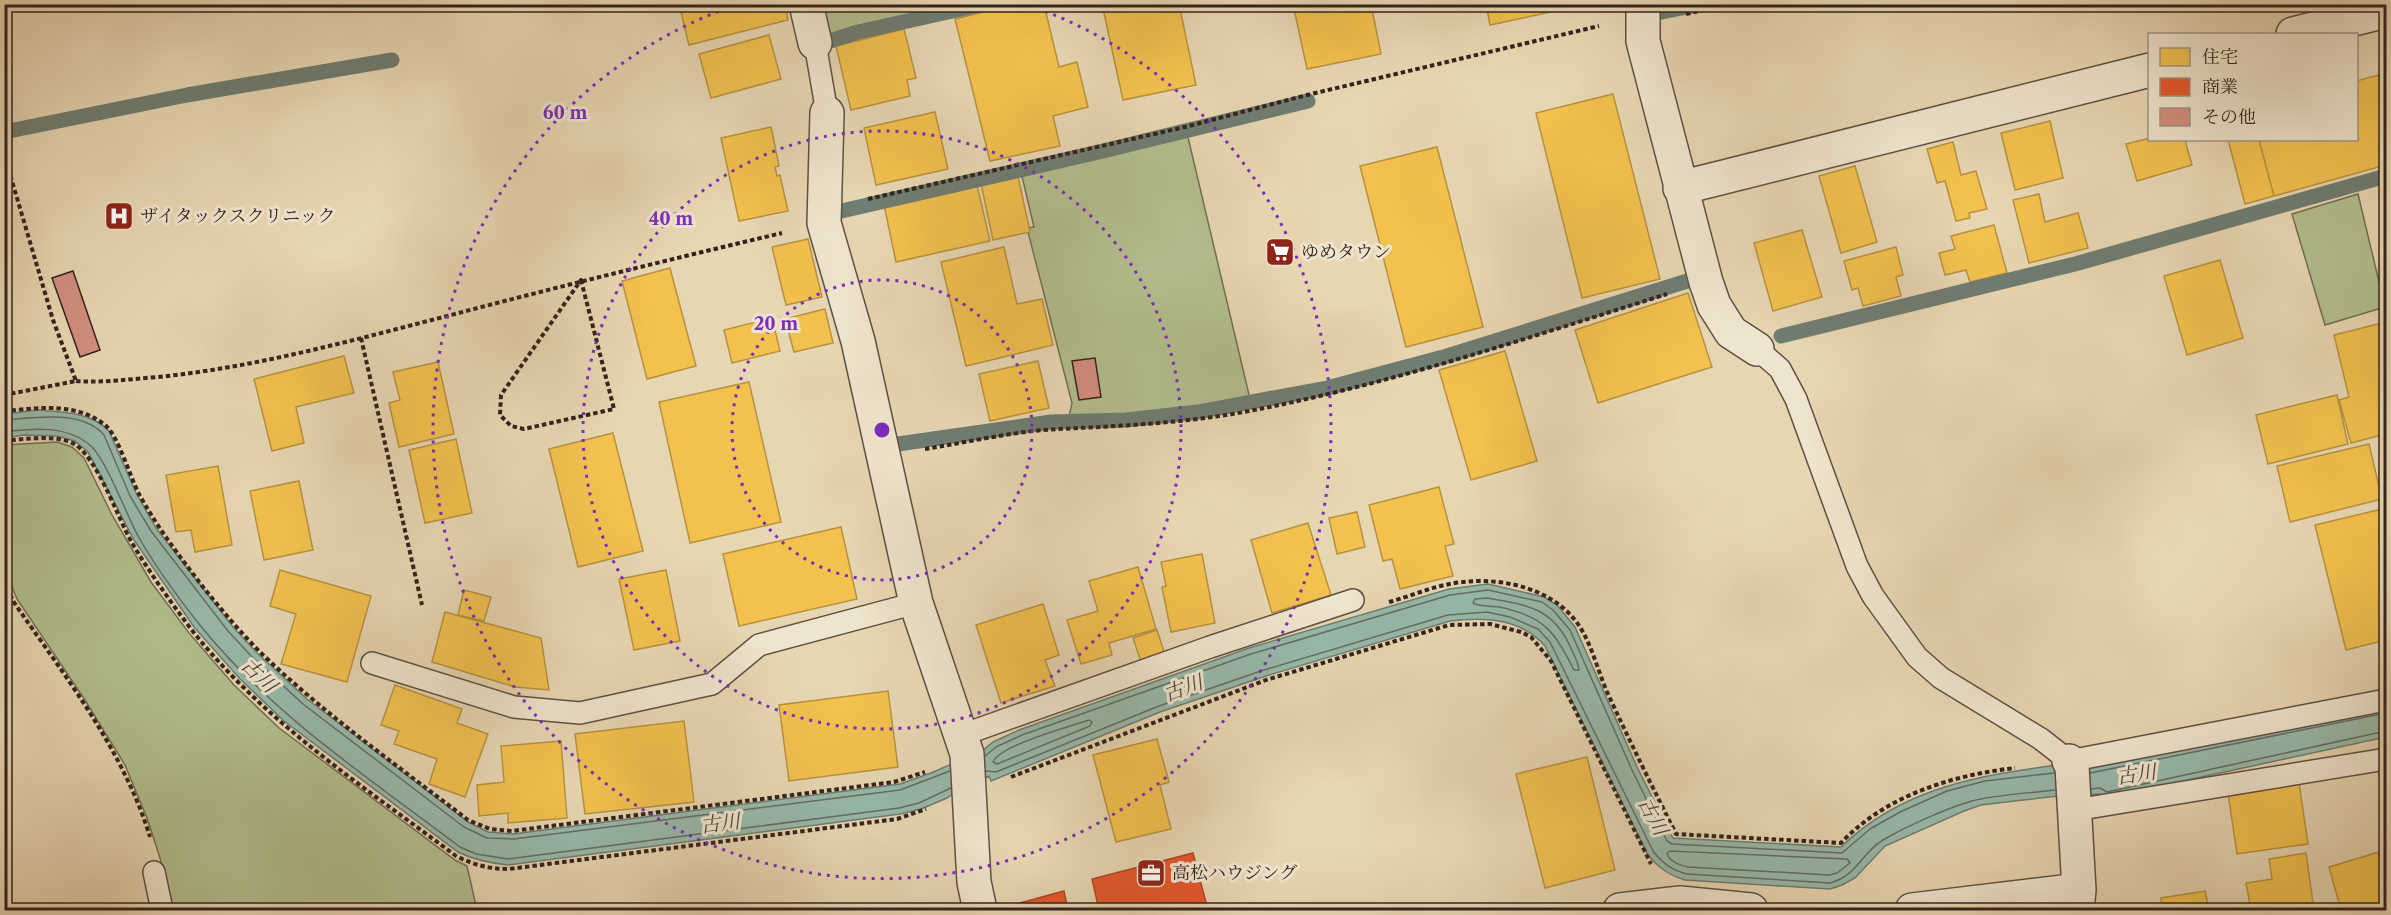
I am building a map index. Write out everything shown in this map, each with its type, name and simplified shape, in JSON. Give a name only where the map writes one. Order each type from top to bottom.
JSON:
[{"type":"street","points":[[806,4],[815,43]]},
{"type":"street","points":[[2297,33],[2386,11]]},
{"type":"street","points":[[1643,12],[1642,40],[1680,188],[1714,306],[1731,332],[1757,349]]},
{"type":"street","points":[[1680,188],[2148,71]]},
{"type":"street","points":[[827,113],[824,223],[858,341],[916,603],[965,745],[974,882],[980,910]]},
{"type":"street","points":[[1912,910],[2078,900],[2073,783]]},
{"type":"street","points":[[1620,910],[1680,903],[1751,910]]},
{"type":"lane","points":[[815,43],[827,113]]},
{"type":"lane","points":[[1757,349],[1780,369],[1796,399],[1857,566],[1873,596],[1917,657],[1941,678],[2041,739],[2073,783]]},
{"type":"lane","points":[[965,745],[1210,647],[1353,600]]},
{"type":"lane","points":[[372,663],[514,707],[580,713],[712,684],[759,645],[916,603]]},
{"type":"lane","points":[[2073,783],[2386,700]]},
{"type":"lane","points":[[2073,783],[2386,759]]},
{"type":"lane","points":[[154,872],[162,910]]},
{"type":"path","points":[[4,395],[76,381],[97,383],[207,372],[361,338],[581,280],[824,223],[843,205],[1174,130],[1307,95],[1610,24],[1643,12],[1730,4]]},
{"type":"path","points":[[4,154],[53,320],[76,381]]},
{"type":"path","points":[[581,280],[615,409],[524,429],[511,426],[500,415],[501,395],[581,280]]},
{"type":"path","points":[[883,455],[1058,429],[1194,420],[1329,396],[1454,361],[1706,282]]},
{"type":"path","points":[[361,338],[422,605]]},
{"type":"path","points":[[4,441],[58,439],[74,443],[87,455],[117,515],[153,578],[192,630],[237,682],[282,724],[456,856],[471,864],[491,869],[509,868],[897,819],[1266,680],[1449,625],[1490,624],[1521,632],[1532,637],[1541,647],[1556,672],[1646,857],[1680,903]]},
{"type":"path","points":[[4,581],[13,601],[86,708],[121,766],[143,815],[157,859],[154,872]]},
{"type":"path","points":[[1353,600],[1356,612],[1448,584],[1491,581],[1531,589],[1560,603],[1585,636],[1607,693],[1676,834],[1841,843],[1865,820],[1897,802],[1943,783],[1983,772],[2073,783]]},
{"type":"green space","points":[[822,5],[968,5],[855,30],[830,39]]},
{"type":"green space","points":[[1187,133],[1250,399],[1187,410],[1069,417],[1072,403],[1027,228],[1034,227],[1021,172]]},
{"type":"green space","points":[[2358,194],[2385,307],[2325,325],[2292,214]]},
{"type":"green space","points":[[57,442],[72,447],[84,458],[112,515],[151,582],[189,633],[234,685],[279,728],[455,860],[467,866],[477,910],[171,910],[160,858],[147,818],[125,765],[83,697],[17,599],[5,570],[4,445]]},
{"type":"water","name":"古川","points":[[37,410],[85,417],[94,420],[109,431],[136,493],[156,528],[233,627],[257,653],[307,699],[468,822],[488,832],[513,834],[900,784],[982,751],[993,742],[1019,730],[1249,648],[1449,589],[1488,584],[1544,597],[1557,605],[1575,627],[1637,767],[1673,838],[1841,847],[1871,822],[1904,803],[1938,789],[1973,779],[2122,755],[2386,707],[2386,737],[2100,799],[2099,794],[2058,796],[1981,805],[1885,846],[1855,878],[1830,889],[1685,880],[1674,876],[1656,864],[1648,855],[1545,646],[1525,630],[1513,625],[1476,619],[1450,621],[1266,676],[1160,712],[991,781],[989,776],[921,809],[900,814],[508,865],[476,859],[458,852],[284,721],[240,679],[194,627],[134,540],[88,452],[75,441],[57,436],[24,435],[5,438],[5,414]]},
{"type":"building: 住宅","points":[[679,4],[785,4],[788,20],[689,45]]},
{"type":"building: 住宅","points":[[1015,4],[1044,4],[1059,67],[1077,62],[1088,107],[1053,116],[1060,146],[990,161],[955,19]]},
{"type":"building: 住宅","points":[[1102,4],[1179,4],[1196,85],[1123,100]]},
{"type":"building: 住宅","points":[[1293,4],[1371,4],[1381,54],[1307,69]]},
{"type":"building: 住宅","points":[[1486,4],[1563,4],[1564,9],[1490,25]]},
{"type":"building: 住宅","points":[[904,29],[916,78],[907,80],[910,96],[851,110],[836,46]]},
{"type":"building: 住宅","points":[[769,35],[781,79],[711,98],[699,54]]},
{"type":"building: 住宅","points":[[2386,73],[2386,165],[2274,196],[2259,141],[2358,141],[2358,80]]},
{"type":"building: 住宅","points":[[1613,94],[1660,279],[1582,298],[1536,113]]},
{"type":"building: 住宅","points":[[935,112],[948,169],[876,185],[864,128]]},
{"type":"building: 住宅","points":[[2050,121],[2063,178],[2015,190],[2001,133]]},
{"type":"building: 住宅","points":[[771,127],[779,166],[775,167],[777,176],[780,175],[788,211],[739,221],[721,138]]},
{"type":"building: 住宅","points":[[2148,138],[2148,141],[2185,141],[2192,165],[2137,181],[2126,144]]},
{"type":"building: 住宅","points":[[2228,141],[2259,141],[2274,196],[2245,204]]},
{"type":"building: 住宅","points":[[1953,142],[1961,175],[1976,171],[1987,209],[1969,213],[1970,218],[1956,221],[1945,181],[1937,183],[1927,149]]},
{"type":"building: 住宅","points":[[1437,147],[1483,327],[1406,347],[1360,166]]},
{"type":"building: 住宅","points":[[1855,166],[1877,242],[1841,253],[1819,176]]},
{"type":"building: 住宅","points":[[1018,176],[1030,232],[993,240],[981,184]]},
{"type":"building: 住宅","points":[[977,185],[990,241],[896,262],[884,205]]},
{"type":"building: 住宅","points":[[2039,194],[2045,222],[2078,213],[2088,248],[2029,263],[2013,200]]},
{"type":"building: 住宅","points":[[1994,225],[2007,273],[1970,282],[1966,270],[1945,275],[1939,253],[1955,249],[1951,236]]},
{"type":"building: 住宅","points":[[1802,230],[1822,297],[1773,311],[1754,243]]},
{"type":"building: 住宅","points":[[808,239],[822,297],[786,305],[772,247]]},
{"type":"building: 住宅","points":[[1004,247],[1017,304],[1042,299],[1053,345],[966,366],[941,262]]},
{"type":"building: 住宅","points":[[1896,247],[1903,275],[1896,277],[1901,296],[1863,306],[1858,288],[1852,290],[1844,261]]},
{"type":"building: 住宅","points":[[2220,260],[2243,338],[2187,355],[2164,276]]},
{"type":"building: 住宅","points":[[670,268],[696,366],[647,379],[622,281]]},
{"type":"building: 住宅","points":[[1688,293],[1712,367],[1598,403],[1575,330]]},
{"type":"building: 住宅","points":[[825,309],[833,343],[794,352],[785,319]]},
{"type":"building: 住宅","points":[[772,318],[780,351],[732,363],[724,330]]},
{"type":"building: 住宅","points":[[2386,322],[2386,434],[2351,443],[2339,400],[2349,397],[2334,335]]},
{"type":"building: 住宅","points":[[1505,351],[1537,461],[1471,480],[1439,370]]},
{"type":"building: 住宅","points":[[344,356],[354,393],[296,407],[304,443],[272,451],[254,379]]},
{"type":"building: 住宅","points":[[1038,361],[1049,408],[990,421],[979,374]]},
{"type":"building: 住宅","points":[[438,362],[454,434],[399,447],[389,403],[400,400],[393,372]]},
{"type":"building: 住宅","points":[[749,382],[781,522],[690,543],[659,402]]},
{"type":"building: 住宅","points":[[2337,395],[2348,444],[2268,464],[2256,415]]},
{"type":"building: 住宅","points":[[613,433],[643,551],[578,567],[549,449]]},
{"type":"building: 住宅","points":[[456,439],[472,513],[425,523],[409,450]]},
{"type":"building: 住宅","points":[[2369,444],[2382,499],[2290,522],[2277,466]]},
{"type":"building: 住宅","points":[[218,466],[232,545],[195,552],[191,530],[176,532],[166,475]]},
{"type":"building: 住宅","points":[[299,481],[313,550],[264,560],[250,491]]},
{"type":"building: 住宅","points":[[1439,487],[1454,544],[1445,546],[1453,576],[1400,589],[1392,559],[1383,561],[1369,505]]},
{"type":"building: 住宅","points":[[2386,508],[2386,640],[2346,650],[2315,525]]},
{"type":"building: 住宅","points":[[1357,512],[1365,547],[1337,554],[1329,518]]},
{"type":"building: 住宅","points":[[1308,523],[1331,595],[1272,613],[1251,540]]},
{"type":"building: 住宅","points":[[841,527],[857,599],[739,626],[723,554]]},
{"type":"building: 住宅","points":[[1202,554],[1215,623],[1171,632],[1162,587],[1166,586],[1161,562]]},
{"type":"building: 住宅","points":[[1138,567],[1156,629],[1109,643],[1112,655],[1081,664],[1067,620],[1098,611],[1089,581]]},
{"type":"building: 住宅","points":[[280,570],[371,596],[347,682],[281,664],[296,614],[270,606]]},
{"type":"building: 住宅","points":[[666,570],[680,641],[634,650],[619,579]]},
{"type":"building: 住宅","points":[[464,590],[491,597],[484,621],[458,615]]},
{"type":"building: 住宅","points":[[1043,604],[1059,655],[1045,660],[1055,686],[1001,703],[976,625]]},
{"type":"building: 住宅","points":[[445,612],[541,638],[549,690],[515,687],[432,662]]},
{"type":"building: 住宅","points":[[1157,630],[1167,661],[1143,668],[1133,638]]},
{"type":"building: 住宅","points":[[395,685],[462,709],[457,723],[488,734],[465,797],[429,784],[437,759],[394,744],[399,731],[381,725]]},
{"type":"building: 住宅","points":[[888,691],[898,767],[789,781],[779,705]]},
{"type":"building: 住宅","points":[[684,721],[694,802],[585,814],[575,734]]},
{"type":"building: 住宅","points":[[1157,739],[1169,782],[1160,785],[1171,829],[1116,842],[1093,755]]},
{"type":"building: 住宅","points":[[561,741],[567,818],[508,823],[508,813],[479,816],[477,785],[504,782],[501,746]]},
{"type":"building: 住宅","points":[[1587,757],[1615,870],[1545,888],[1516,774]]},
{"type":"building: 住宅","points":[[2299,783],[2308,844],[2237,854],[2228,793]]},
{"type":"building: 住宅","points":[[2379,852],[2386,877],[2386,904],[2364,910],[2341,910],[2329,867]]},
{"type":"building: 住宅","points":[[2306,853],[2314,910],[2251,910],[2246,883],[2272,879],[2269,859]]},
{"type":"building: 住宅","points":[[4,888],[10,910],[4,910]]},
{"type":"building: 住宅","points":[[2205,891],[2209,910],[2162,910],[2161,898]]},
{"type":"building: 商業","points":[[1193,853],[1208,910],[1099,910],[1092,879]]},
{"type":"building: 商業","points":[[1064,891],[1068,910],[1017,910],[1016,904]]},
{"type":"building: その他","points":[[73,271],[100,350],[80,357],[52,278]]},
{"type":"building: その他","points":[[1095,358],[1101,397],[1079,400],[1072,361]]},
{"type":"waterway","points":[[827,42],[858,32],[984,4]]},
{"type":"waterway","points":[[1657,13],[1702,4]]},
{"type":"waterway","points":[[4,132],[187,95],[392,60]]},
{"type":"waterway","points":[[837,212],[1308,101]]},
{"type":"waterway","points":[[1781,336],[2075,264],[2386,176]]},
{"type":"waterway","points":[[891,445],[1051,422],[1126,420],[1198,412],[1327,388],[1447,356],[1697,278]]},
{"type":"place","name":"ザイタックスクリニック","points":[[119,216]]},
{"type":"place","name":"ゆめタウン","points":[[1280,252]]},
{"type":"place","name":"高松ハウジング","points":[[1151,873]]}]
